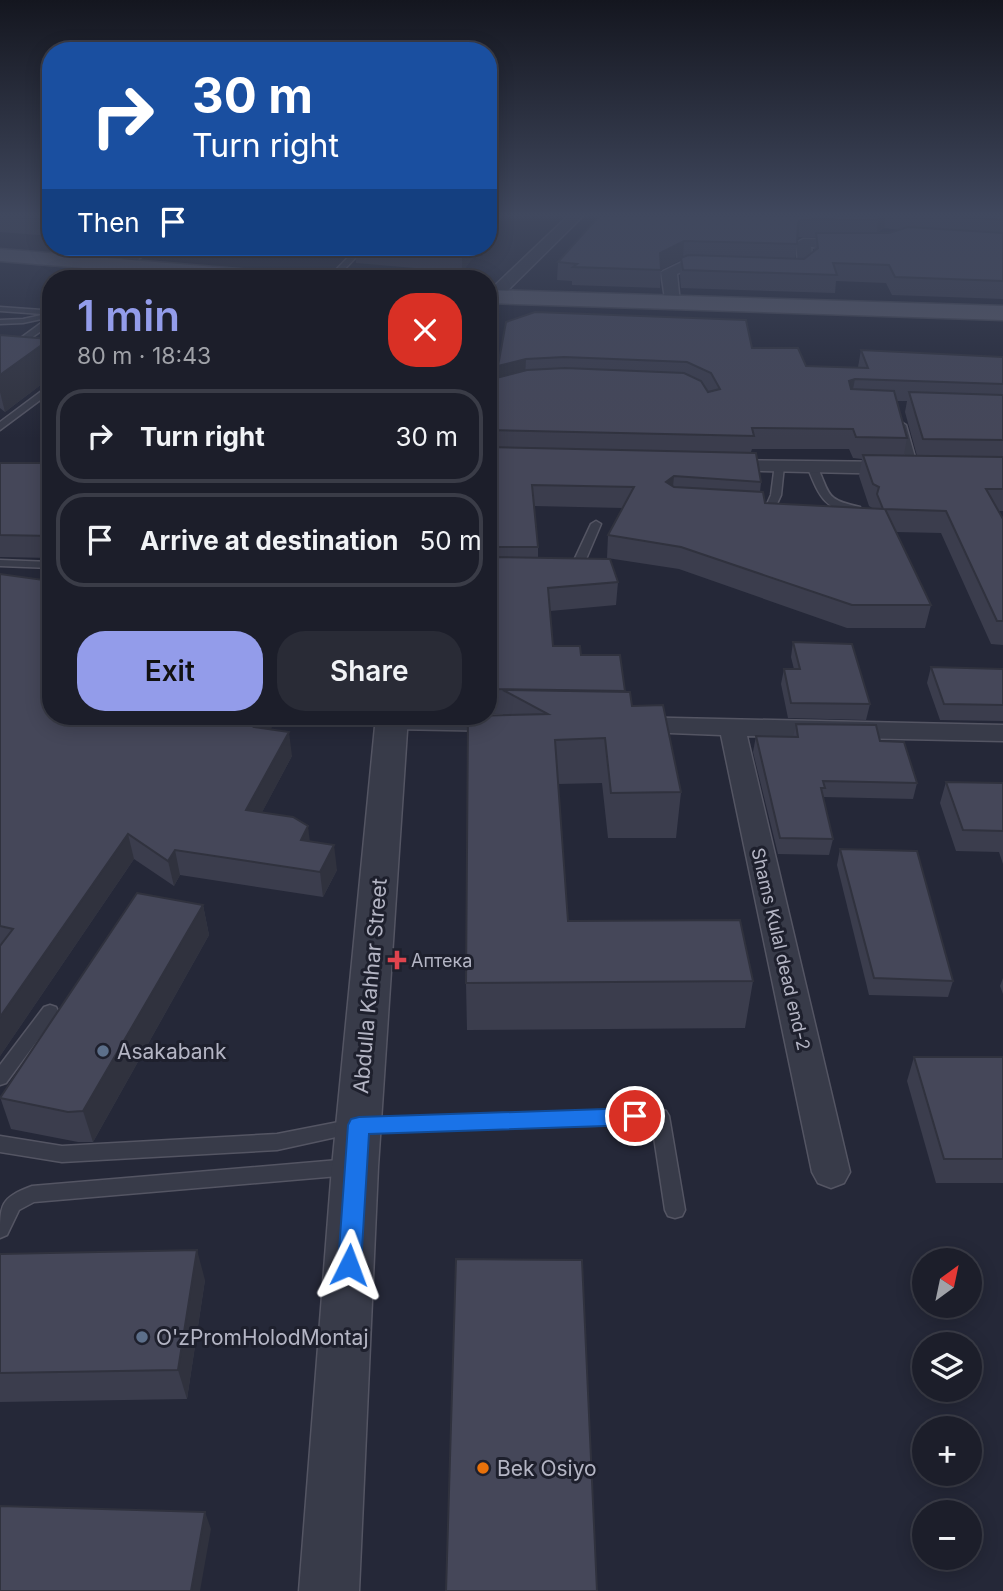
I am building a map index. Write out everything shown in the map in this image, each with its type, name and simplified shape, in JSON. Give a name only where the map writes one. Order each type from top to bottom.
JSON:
[{"type":"main road","points":[[497,300],[1003,313]]},
{"type":"main road","points":[[497,300],[1003,324]]},
{"type":"street","points":[[670,290],[672,303]]},
{"type":"street","points":[[700,466],[939,468]]},
{"type":"street","points":[[497,722],[527,723]]},
{"type":"street","points":[[609,724],[1003,733]]},
{"type":"street","name":"Abdulla Kahhar Street","points":[[329,1591],[357,1146],[391,725]]},
{"type":"street","name":"Shams Kulal dead end-2","points":[[732,726],[831,1172]]},
{"type":"lane","points":[[0,309],[42,315]]},
{"type":"lane","points":[[0,323],[42,318]]},
{"type":"lane","points":[[0,333],[23,321]]},
{"type":"lane","points":[[0,357],[42,323]]},
{"type":"lane","points":[[0,427],[42,394]]},
{"type":"lane","points":[[900,419],[913,468]]},
{"type":"lane","points":[[749,509],[762,510],[771,506],[776,495],[779,466]]},
{"type":"lane","points":[[813,466],[827,502],[835,507],[868,510]]},
{"type":"lane","points":[[560,575],[575,571],[596,524]]},
{"type":"lane","points":[[0,563],[42,565]]},
{"type":"lane","points":[[0,1078],[50,1012]]},
{"type":"lane","points":[[0,1229],[6,1204],[32,1194],[357,1146],[660,1116],[675,1210]]},
{"type":"lane","points":[[0,1143],[62,1154],[277,1142],[357,1146]]},
{"type":"building","points":[[535,312],[746,320],[752,348],[798,348],[806,366],[868,368],[861,350],[1003,357],[1003,384],[855,379],[849,381],[851,389],[894,391],[907,438],[856,437],[853,429],[752,428],[754,436],[497,430],[497,378],[527,370],[565,368],[684,373],[701,381],[708,392],[720,389],[711,373],[687,362],[564,357],[526,359],[498,366],[506,322]]},
{"type":"building","points":[[0,335],[42,338],[42,345],[0,375]]},
{"type":"building","points":[[909,392],[1003,395],[1003,440],[923,439]]},
{"type":"building","points":[[497,447],[756,453],[761,482],[674,476],[666,482],[674,487],[763,492],[765,503],[883,509],[877,494],[879,487],[873,484],[863,455],[1003,457],[1003,489],[986,489],[1003,519],[1003,621],[997,621],[946,511],[885,509],[931,605],[852,605],[681,547],[608,535],[634,487],[532,485],[538,547],[497,547]]},
{"type":"building","points":[[0,463],[42,463],[42,536],[0,535]]},
{"type":"building","points":[[497,557],[610,559],[618,582],[548,588],[553,646],[580,646],[581,655],[620,655],[625,691],[497,689]]},
{"type":"building","points":[[0,574],[42,580],[42,725],[255,725],[254,727],[289,732],[246,810],[293,817],[308,826],[301,840],[334,845],[320,872],[175,850],[168,861],[128,834],[0,1017],[0,946],[13,929],[0,926]]},
{"type":"building","points":[[793,642],[852,644],[870,704],[791,703],[784,669],[800,669]]},
{"type":"building","points":[[931,667],[1003,669],[1003,705],[944,704]]},
{"type":"building","points":[[503,690],[630,692],[632,706],[663,705],[681,792],[611,793],[605,738],[555,740],[568,921],[740,920],[753,981],[466,983],[468,725],[497,725],[497,715],[548,714]]},
{"type":"building","points":[[796,724],[876,725],[880,741],[904,742],[917,783],[823,781],[825,788],[821,788],[833,839],[780,838],[756,736],[798,737]]},
{"type":"building","points":[[946,782],[1003,783],[1003,831],[963,830]]},
{"type":"building","points":[[840,849],[917,851],[953,981],[874,978]]},
{"type":"building","name":"Asakabank","points":[[137,893],[203,905],[83,1111],[68,1112],[0,1098]]},
{"type":"building","points":[[914,1057],[1003,1057],[1003,1159],[944,1159]]},
{"type":"building","points":[[197,1250],[178,1370],[0,1373],[0,1254]]},
{"type":"building","points":[[456,1259],[582,1260],[597,1591],[446,1591]]},
{"type":"building","points":[[0,1506],[205,1512],[191,1591],[0,1591]]},
{"type":"place","name":"Аптека","points":[[397,960]]},
{"type":"place","name":"Asakabank","points":[[103,1051]]},
{"type":"place","name":"O'zPromHolodMontaj","points":[[142,1337]]},
{"type":"place","name":"Bek Osiyo","points":[[483,1468]]},
{"type":"route","points":[[349,1265],[359,1125],[635,1116]]}]
